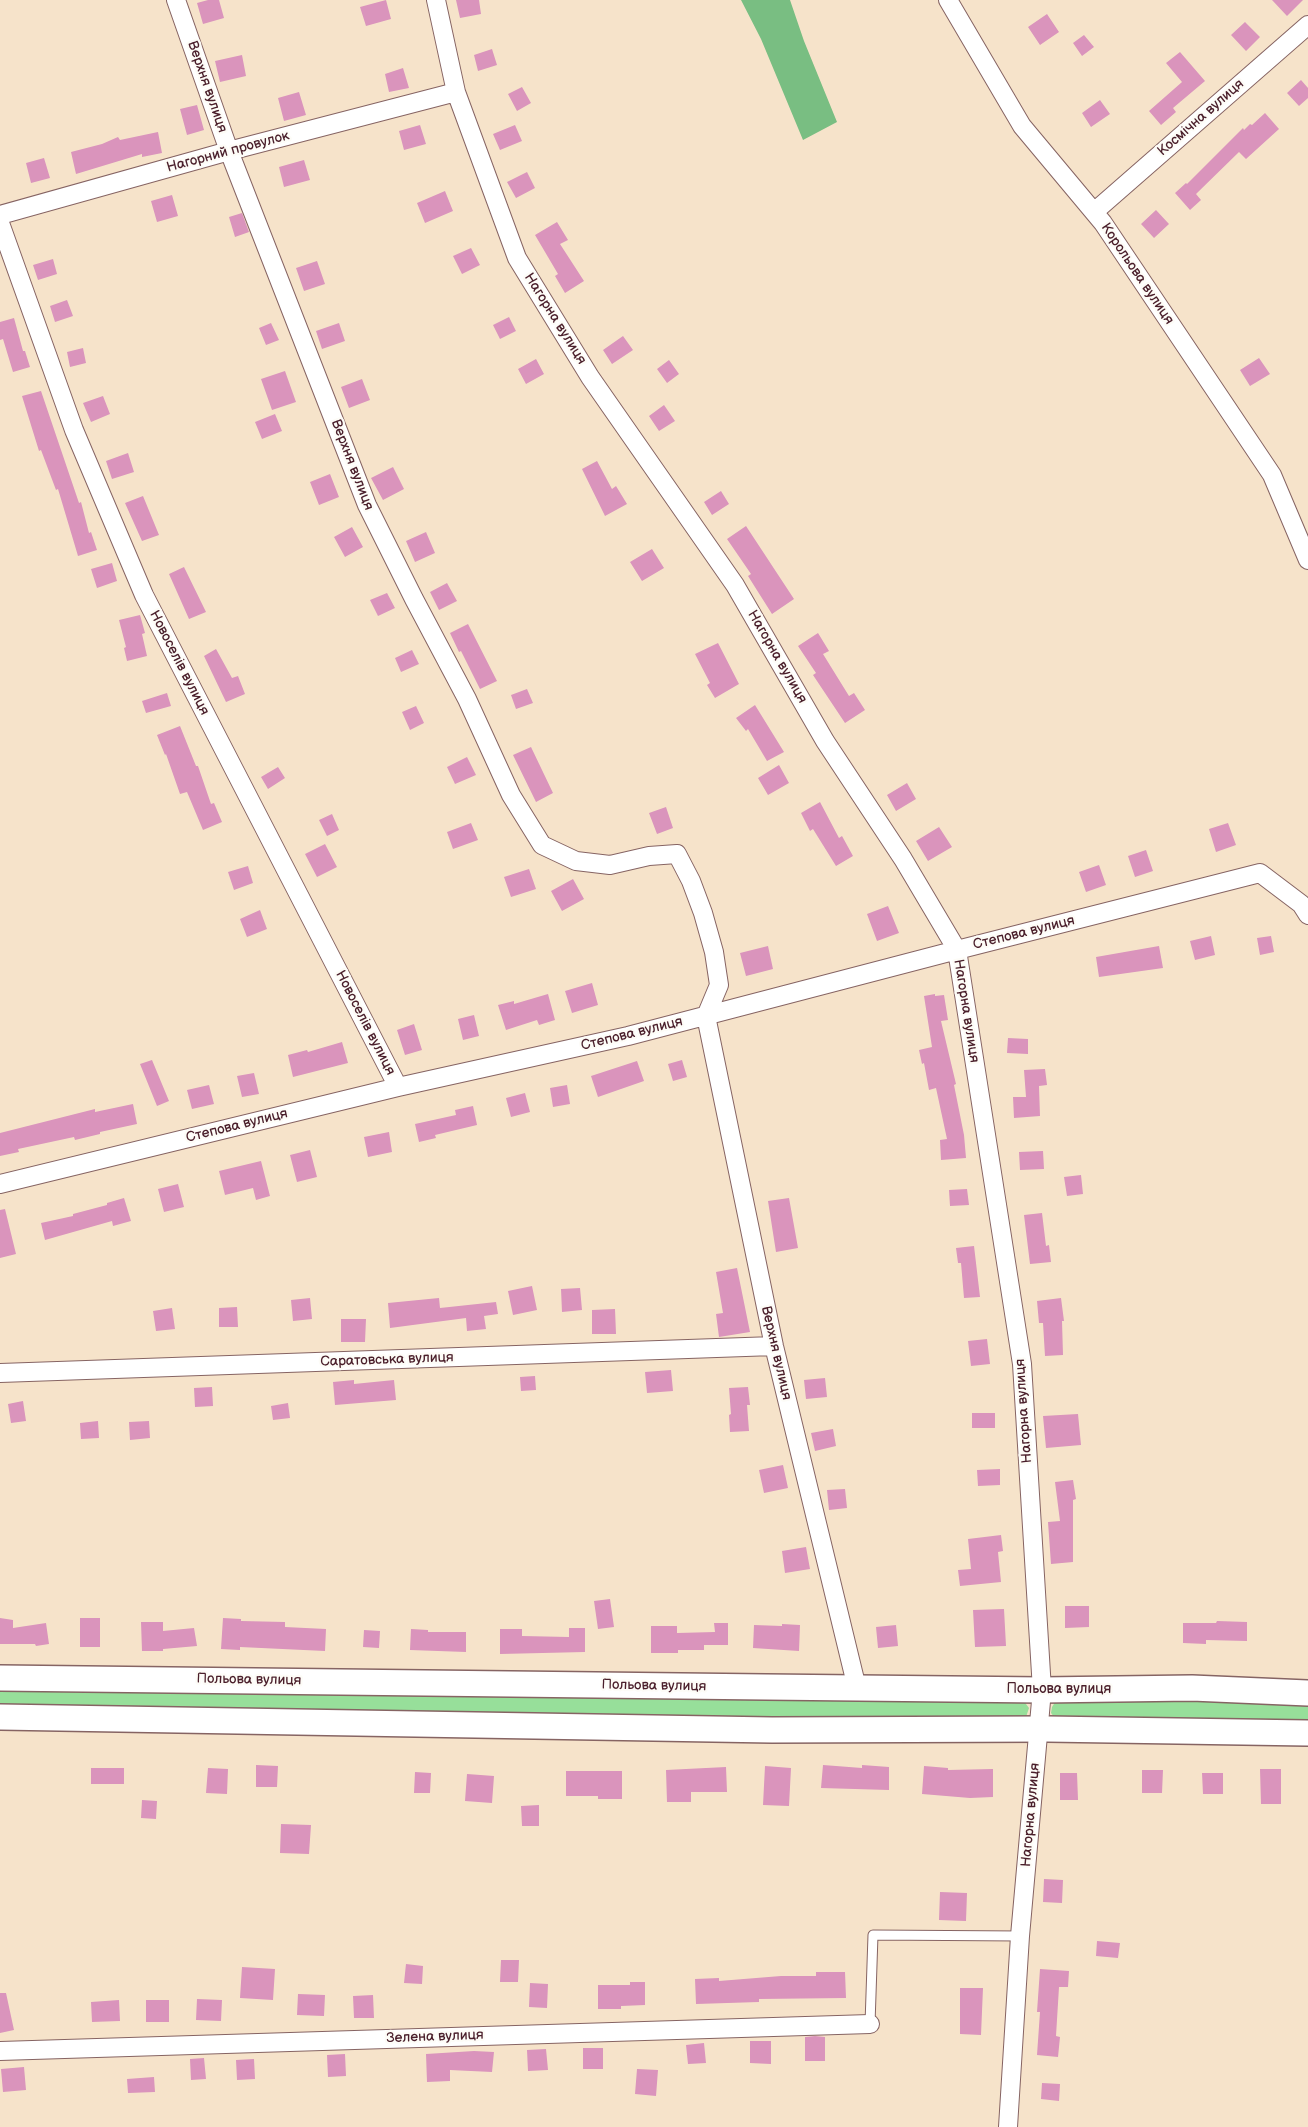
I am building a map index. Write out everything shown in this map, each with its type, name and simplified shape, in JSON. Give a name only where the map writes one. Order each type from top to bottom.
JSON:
[{"type":"main road","name":"Польова вулиця","points":[[0,1678],[1042,1690],[1192,1688],[1308,1693]]},
{"type":"main road","points":[[0,1718],[772,1730],[1308,1733]]},
{"type":"street","name":"Верхня вулиця","points":[[176,0],[229,151],[367,505],[467,700],[511,795],[542,845],[576,861],[610,865],[649,856],[677,854],[703,913],[714,952],[719,985],[706,1016],[774,1346],[857,1688]]},
{"type":"street","name":"Нагорна вулиця","points":[[436,0],[456,92],[517,258],[590,377],[735,585],[825,741],[903,859],[957,950],[1022,1364],[1042,1690],[1020,1936],[1008,2127]]},
{"type":"street","name":"Корольова вулиця","points":[[948,0],[1022,126],[1094,212],[1272,476],[1302,529],[1308,560]]},
{"type":"street","name":"Космічна вулиця","points":[[1094,212],[1308,25]]},
{"type":"street","name":"Нагорний провулок","points":[[0,215],[229,151],[456,92]]},
{"type":"street","name":"Новоселів вулиця","points":[[0,223],[74,430],[144,595],[398,1087]]},
{"type":"street","name":"Степова вулиця","points":[[0,1184],[398,1087],[628,1036],[1260,873],[1302,904],[1308,915]]},
{"type":"street","name":"Саратовська вулиця","points":[[0,1373],[774,1346]]},
{"type":"street","name":"Зелена вулиця","points":[[0,2050],[870,2024]]},
{"type":"lane","points":[[870,2024],[872,1935],[1020,1936]]},
{"type":"green space","points":[[741,0],[790,0],[804,41],[837,122],[803,140],[761,39]]},
{"type":"green space","points":[[0,1685],[1023,1700],[1029,1708],[1026,1717],[1015,1724],[0,1708]]},
{"type":"green space","points":[[1057,1699],[1308,1701],[1308,1724],[1055,1718],[1051,1713]]},
{"type":"building","points":[[219,0],[224,18],[203,24],[197,3]]},
{"type":"building","points":[[386,0],[391,19],[366,26],[360,7]]},
{"type":"building","points":[[456,0],[479,0],[481,14],[460,18]]},
{"type":"building","points":[[1272,0],[1303,0],[1287,16]]},
{"type":"building","points":[[1047,14],[1059,32],[1040,45],[1028,27]]},
{"type":"building","points":[[1245,22],[1260,37],[1246,51],[1231,35]]},
{"type":"building","points":[[1084,35],[1094,47],[1082,56],[1073,43]]},
{"type":"building","points":[[492,49],[497,65],[478,71],[474,55]]},
{"type":"building","points":[[1180,52],[1205,81],[1173,108],[1176,112],[1161,125],[1149,111],[1182,82],[1166,63]]},
{"type":"building","points":[[242,55],[246,76],[220,82],[215,61]]},
{"type":"building","points":[[403,68],[409,88],[389,92],[385,74]]},
{"type":"building","points":[[1301,80],[1308,88],[1308,98],[1299,106],[1287,93]]},
{"type":"building","points":[[522,87],[531,103],[517,111],[508,94]]},
{"type":"building","points":[[299,92],[306,115],[284,121],[278,98]]},
{"type":"building","points":[[1100,100],[1110,114],[1091,127],[1082,113]]},
{"type":"building","points":[[197,105],[204,130],[187,135],[180,109]]},
{"type":"building","points":[[1265,113],[1279,129],[1246,159],[1239,152],[1196,194],[1201,200],[1190,210],[1175,193],[1187,184],[1243,128],[1244,130],[1250,124],[1252,125]]},
{"type":"building","points":[[420,125],[426,144],[404,150],[399,131]]},
{"type":"building","points":[[515,125],[522,141],[500,150],[493,134]]},
{"type":"building","points":[[158,132],[162,153],[142,157],[142,154],[76,174],[71,152],[102,144],[118,137],[120,140]]},
{"type":"building","points":[[44,158],[50,178],[31,183],[26,163]]},
{"type":"building","points":[[304,160],[310,180],[284,187],[279,167]]},
{"type":"building","points":[[527,172],[535,188],[516,198],[507,182]]},
{"type":"building","points":[[445,191],[453,211],[425,223],[417,203]]},
{"type":"building","points":[[172,195],[178,216],[157,222],[151,201]]},
{"type":"building","points":[[1156,210],[1169,224],[1154,238],[1141,224]]},
{"type":"building","points":[[242,213],[249,232],[235,237],[229,217]]},
{"type":"building","points":[[557,222],[568,240],[560,244],[584,281],[565,293],[555,276],[558,274],[535,235]]},
{"type":"building","points":[[471,248],[480,265],[462,274],[453,256]]},
{"type":"building","points":[[53,259],[57,274],[38,280],[33,265]]},
{"type":"building","points":[[317,261],[325,284],[304,291],[296,268]]},
{"type":"building","points":[[67,300],[73,316],[55,322],[50,306]]},
{"type":"building","points":[[509,317],[516,331],[500,339],[493,325]]},
{"type":"building","points":[[14,318],[23,351],[25,351],[30,367],[13,372],[3,339],[0,340],[0,322]]},
{"type":"building","points":[[271,323],[279,340],[266,345],[259,328]]},
{"type":"building","points":[[339,323],[345,341],[322,349],[316,331]]},
{"type":"building","points":[[623,336],[633,350],[612,364],[603,350]]},
{"type":"building","points":[[83,348],[86,363],[70,367],[67,352]]},
{"type":"building","points":[[1259,358],[1270,374],[1250,386],[1240,370]]},
{"type":"building","points":[[536,359],[544,374],[526,384],[518,369]]},
{"type":"building","points":[[669,360],[679,374],[667,383],[657,369]]},
{"type":"building","points":[[285,371],[296,402],[272,410],[261,379]]},
{"type":"building","points":[[362,379],[370,400],[349,408],[341,387]]},
{"type":"building","points":[[41,391],[79,503],[81,502],[89,533],[91,532],[97,550],[78,556],[58,489],[56,490],[41,450],[39,451],[22,396]]},
{"type":"building","points":[[103,396],[110,414],[91,422],[83,403]]},
{"type":"building","points":[[664,405],[675,421],[659,431],[649,416]]},
{"type":"building","points":[[275,414],[282,431],[262,439],[255,422]]},
{"type":"building","points":[[128,453],[134,472],[112,479],[106,461]]},
{"type":"building","points":[[597,461],[612,489],[616,486],[627,504],[605,516],[582,469]]},
{"type":"building","points":[[393,467],[404,489],[383,500],[371,478]]},
{"type":"building","points":[[330,474],[339,497],[319,505],[310,482]]},
{"type":"building","points":[[721,491],[729,504],[712,515],[704,502]]},
{"type":"building","points":[[143,496],[159,535],[142,541],[125,503]]},
{"type":"building","points":[[746,526],[794,599],[772,614],[748,576],[751,574],[727,539]]},
{"type":"building","points":[[352,527],[363,547],[345,557],[334,537]]},
{"type":"building","points":[[426,532],[435,553],[415,562],[406,541]]},
{"type":"building","points":[[652,549],[664,568],[642,581],[630,562]]},
{"type":"building","points":[[112,563],[117,581],[97,588],[91,569]]},
{"type":"building","points":[[184,567],[206,612],[189,619],[169,574]]},
{"type":"building","points":[[447,583],[457,601],[439,610],[430,592]]},
{"type":"building","points":[[387,593],[395,608],[378,616],[370,600]]},
{"type":"building","points":[[140,615],[145,633],[142,634],[147,656],[127,661],[124,648],[126,647],[119,620]]},
{"type":"building","points":[[468,624],[497,681],[480,689],[450,633]]},
{"type":"building","points":[[818,633],[829,651],[823,654],[849,696],[854,693],[865,710],[845,723],[813,675],[816,673],[798,646]]},
{"type":"building","points":[[718,643],[739,684],[715,698],[707,685],[710,683],[695,654]]},
{"type":"building","points":[[216,649],[232,678],[238,676],[245,694],[226,702],[204,656]]},
{"type":"building","points":[[412,650],[419,664],[401,672],[395,658]]},
{"type":"building","points":[[527,689],[533,703],[516,709],[511,695]]},
{"type":"building","points":[[167,693],[171,706],[146,713],[142,701]]},
{"type":"building","points":[[755,705],[784,752],[767,761],[748,729],[746,731],[736,718]]},
{"type":"building","points":[[416,706],[424,723],[410,730],[402,712]]},
{"type":"building","points":[[180,726],[196,766],[198,766],[211,804],[214,803],[222,822],[203,830],[187,792],[180,794],[157,735]]},
{"type":"building","points":[[531,747],[553,793],[536,802],[513,755]]},
{"type":"building","points":[[467,757],[476,775],[455,784],[447,767]]},
{"type":"building","points":[[779,765],[789,783],[768,795],[758,778]]},
{"type":"building","points":[[278,767],[285,778],[268,789],[261,777]]},
{"type":"building","points":[[907,783],[916,799],[896,811],[887,795]]},
{"type":"building","points":[[820,802],[839,838],[842,836],[853,856],[836,866],[813,829],[810,831],[801,813]]},
{"type":"building","points":[[666,807],[673,828],[657,834],[649,813]]},
{"type":"building","points":[[332,814],[339,830],[327,836],[319,820]]},
{"type":"building","points":[[471,823],[478,840],[453,849],[447,832]]},
{"type":"building","points":[[1228,823],[1236,845],[1216,852],[1209,829]]},
{"type":"building","points":[[939,827],[952,847],[928,861],[916,841]]},
{"type":"building","points":[[325,844],[337,867],[317,877],[305,854]]},
{"type":"building","points":[[1146,850],[1153,871],[1135,877],[1128,856]]},
{"type":"building","points":[[1099,865],[1106,885],[1086,892],[1079,872]]},
{"type":"building","points":[[248,866],[253,883],[234,890],[228,872]]},
{"type":"building","points":[[529,869],[536,889],[511,897],[504,877]]},
{"type":"building","points":[[573,879],[584,899],[562,911],[551,891]]},
{"type":"building","points":[[888,906],[899,933],[877,941],[867,914]]},
{"type":"building","points":[[260,910],[267,929],[247,937],[240,919]]},
{"type":"building","points":[[1211,936],[1215,955],[1195,960],[1190,941]]},
{"type":"building","points":[[1271,936],[1274,952],[1260,955],[1257,938]]},
{"type":"building","points":[[768,946],[773,969],[746,976],[740,953]]},
{"type":"building","points":[[1159,946],[1163,968],[1099,977],[1096,957]]},
{"type":"building","points":[[592,983],[598,1005],[572,1013],[565,991]]},
{"type":"building","points":[[548,994],[555,1020],[539,1025],[537,1020],[506,1030],[498,1005],[514,1001],[514,1004]]},
{"type":"building","points":[[935,994],[935,996],[944,995],[948,1020],[941,1021],[956,1084],[954,1085],[964,1135],[966,1158],[941,1160],[940,1140],[947,1139],[936,1088],[929,1090],[924,1063],[922,1064],[919,1050],[932,1047],[924,996]]},
{"type":"building","points":[[474,1015],[479,1036],[463,1040],[458,1019]]},
{"type":"building","points":[[414,1024],[422,1050],[405,1055],[397,1030]]},
{"type":"building","points":[[1008,1038],[1028,1039],[1028,1054],[1007,1053]]},
{"type":"building","points":[[342,1042],[348,1063],[293,1077],[288,1055],[307,1050],[308,1052]]},
{"type":"building","points":[[152,1060],[169,1101],[157,1106],[140,1064]]},
{"type":"building","points":[[682,1060],[687,1077],[673,1081],[668,1064]]},
{"type":"building","points":[[637,1061],[644,1081],[598,1097],[591,1076]]},
{"type":"building","points":[[1045,1069],[1047,1085],[1039,1086],[1040,1116],[1014,1118],[1013,1097],[1026,1097],[1024,1070]]},
{"type":"building","points":[[254,1073],[259,1094],[242,1097],[237,1076]]},
{"type":"building","points":[[209,1085],[214,1104],[192,1109],[187,1090]]},
{"type":"building","points":[[567,1085],[570,1104],[553,1107],[550,1088]]},
{"type":"building","points":[[525,1093],[530,1112],[511,1117],[506,1098]]},
{"type":"building","points":[[133,1104],[137,1124],[75,1140],[74,1137],[18,1149],[19,1152],[0,1156],[0,1133],[95,1109],[95,1112]]},
{"type":"building","points":[[473,1106],[477,1125],[435,1135],[436,1138],[419,1142],[415,1124],[456,1115],[455,1110]]},
{"type":"building","points":[[389,1132],[392,1152],[368,1157],[364,1137]]},
{"type":"building","points":[[310,1150],[317,1177],[297,1182],[290,1155]]},
{"type":"building","points":[[1043,1151],[1044,1169],[1020,1170],[1019,1152]]},
{"type":"building","points":[[261,1161],[270,1196],[256,1200],[253,1188],[225,1195],[219,1171]]},
{"type":"building","points":[[1081,1175],[1083,1194],[1067,1196],[1064,1177]]},
{"type":"building","points":[[178,1184],[184,1207],[164,1212],[158,1189]]},
{"type":"building","points":[[967,1189],[969,1205],[950,1206],[949,1190]]},
{"type":"building","points":[[124,1198],[131,1221],[113,1226],[112,1221],[45,1240],[41,1223],[73,1216],[73,1214],[107,1205],[107,1203]]},
{"type":"building","points":[[789,1198],[798,1248],[776,1252],[768,1201]]},
{"type":"building","points":[[5,1209],[16,1254],[0,1258],[0,1210]]},
{"type":"building","points":[[1042,1213],[1046,1246],[1049,1245],[1051,1262],[1030,1264],[1024,1215]]},
{"type":"building","points":[[974,1246],[980,1297],[964,1298],[961,1263],[958,1263],[956,1248]]},
{"type":"building","points":[[737,1268],[750,1332],[719,1337],[716,1314],[723,1313],[716,1272]]},
{"type":"building","points":[[532,1286],[537,1310],[513,1315],[508,1291]]},
{"type":"building","points":[[580,1288],[582,1310],[562,1312],[561,1289]]},
{"type":"building","points":[[310,1298],[312,1319],[293,1321],[291,1300]]},
{"type":"building","points":[[439,1298],[440,1308],[496,1302],[498,1314],[484,1316],[486,1329],[467,1331],[466,1318],[390,1328],[388,1303]]},
{"type":"building","points":[[1061,1298],[1064,1321],[1062,1321],[1063,1355],[1045,1356],[1043,1323],[1039,1323],[1037,1301]]},
{"type":"building","points":[[237,1307],[238,1327],[219,1327],[219,1308]]},
{"type":"building","points":[[172,1308],[175,1329],[156,1331],[153,1311]]},
{"type":"building","points":[[615,1309],[616,1334],[592,1334],[592,1310]]},
{"type":"building","points":[[341,1319],[366,1319],[365,1342],[341,1342]]},
{"type":"building","points":[[987,1339],[990,1364],[971,1366],[968,1341]]},
{"type":"building","points":[[671,1370],[673,1391],[647,1393],[645,1372]]},
{"type":"building","points":[[535,1376],[536,1390],[521,1391],[520,1377]]},
{"type":"building","points":[[825,1378],[827,1397],[806,1399],[804,1380]]},
{"type":"building","points":[[354,1380],[354,1384],[394,1380],[396,1400],[335,1405],[333,1382]]},
{"type":"building","points":[[212,1387],[213,1406],[195,1407],[194,1388]]},
{"type":"building","points":[[748,1387],[750,1405],[747,1405],[749,1431],[730,1432],[729,1388]]},
{"type":"building","points":[[23,1401],[26,1421],[11,1423],[8,1404]]},
{"type":"building","points":[[288,1403],[290,1418],[273,1420],[271,1406]]},
{"type":"building","points":[[972,1413],[995,1413],[995,1428],[972,1428]]},
{"type":"building","points":[[1078,1414],[1081,1445],[1046,1448],[1043,1416]]},
{"type":"building","points":[[98,1421],[99,1438],[81,1439],[80,1423]]},
{"type":"building","points":[[149,1421],[150,1438],[130,1440],[129,1422]]},
{"type":"building","points":[[833,1429],[836,1446],[815,1451],[811,1433]]},
{"type":"building","points":[[783,1465],[788,1488],[764,1493],[759,1470]]},
{"type":"building","points":[[1000,1469],[1000,1485],[978,1486],[977,1470]]},
{"type":"building","points":[[1073,1480],[1076,1499],[1073,1500],[1073,1562],[1051,1564],[1048,1522],[1060,1521],[1055,1482]]},
{"type":"building","points":[[845,1489],[847,1508],[829,1510],[827,1490]]},
{"type":"building","points":[[1001,1535],[1003,1551],[998,1552],[1001,1582],[960,1586],[958,1570],[971,1569],[968,1539]]},
{"type":"building","points":[[806,1547],[810,1569],[785,1573],[782,1551]]},
{"type":"building","points":[[610,1599],[614,1627],[598,1629],[594,1601]]},
{"type":"building","points":[[1065,1606],[1089,1606],[1089,1627],[1065,1628]]},
{"type":"building","points":[[1004,1609],[1006,1646],[975,1647],[973,1610]]},
{"type":"building","points":[[0,1618],[13,1620],[13,1628],[46,1623],[49,1644],[36,1646],[35,1644],[0,1644]]},
{"type":"building","points":[[80,1618],[100,1618],[100,1647],[80,1647]]},
{"type":"building","points":[[223,1618],[241,1619],[241,1621],[285,1622],[285,1627],[326,1629],[325,1651],[240,1647],[240,1650],[221,1649]]},
{"type":"building","points":[[1217,1621],[1247,1622],[1247,1641],[1206,1640],[1206,1644],[1183,1643],[1183,1623],[1216,1623]]},
{"type":"building","points":[[141,1622],[163,1622],[163,1631],[194,1628],[197,1646],[163,1649],[163,1651],[142,1651]]},
{"type":"building","points":[[714,1623],[728,1623],[728,1645],[704,1645],[704,1650],[678,1650],[678,1653],[651,1653],[651,1626],[677,1626],[677,1633],[715,1632]]},
{"type":"building","points":[[782,1624],[800,1625],[799,1651],[753,1648],[754,1625],[782,1626]]},
{"type":"building","points":[[896,1625],[898,1646],[878,1648],[876,1627]]},
{"type":"building","points":[[569,1628],[585,1628],[585,1652],[500,1654],[500,1629],[522,1629],[522,1636],[569,1637]]},
{"type":"building","points":[[411,1629],[428,1630],[428,1632],[466,1632],[466,1652],[410,1650]]},
{"type":"building","points":[[364,1630],[380,1631],[379,1648],[363,1647]]},
{"type":"building","points":[[256,1765],[278,1766],[277,1787],[256,1787]]},
{"type":"building","points":[[823,1765],[862,1768],[862,1765],[889,1767],[889,1790],[821,1788]]},
{"type":"building","points":[[765,1766],[791,1768],[789,1806],[763,1805]]},
{"type":"building","points":[[924,1766],[948,1768],[948,1770],[993,1769],[993,1797],[970,1798],[922,1794]]},
{"type":"building","points":[[726,1767],[727,1792],[691,1792],[691,1802],[667,1802],[666,1770]]},
{"type":"building","points":[[91,1768],[124,1768],[124,1784],[91,1784]]},
{"type":"building","points":[[208,1768],[228,1769],[227,1794],[206,1793]]},
{"type":"building","points":[[1260,1769],[1281,1769],[1281,1804],[1261,1804]]},
{"type":"building","points":[[1142,1770],[1163,1770],[1162,1793],[1142,1793]]},
{"type":"building","points":[[566,1771],[622,1771],[622,1799],[598,1799],[598,1796],[566,1796]]},
{"type":"building","points":[[415,1772],[431,1773],[430,1793],[414,1793]]},
{"type":"building","points":[[1060,1773],[1077,1773],[1078,1800],[1060,1800]]},
{"type":"building","points":[[1202,1773],[1223,1773],[1223,1794],[1203,1794]]},
{"type":"building","points":[[467,1774],[494,1776],[492,1803],[465,1801]]},
{"type":"building","points":[[142,1800],[157,1801],[156,1819],[141,1818]]},
{"type":"building","points":[[539,1805],[539,1826],[522,1826],[521,1806]]},
{"type":"building","points":[[281,1824],[311,1825],[309,1854],[280,1853]]},
{"type":"building","points":[[1044,1879],[1063,1880],[1062,1903],[1043,1902]]},
{"type":"building","points":[[940,1892],[967,1893],[966,1921],[939,1920]]},
{"type":"building","points":[[1097,1941],[1120,1943],[1118,1958],[1096,1956]]},
{"type":"building","points":[[501,1960],[519,1960],[518,1982],[500,1982]]},
{"type":"building","points":[[406,1964],[423,1966],[422,1984],[404,1983]]},
{"type":"building","points":[[242,1967],[275,1969],[273,2000],[240,1998]]},
{"type":"building","points":[[1040,1969],[1069,1971],[1068,1987],[1059,1987],[1056,2036],[1060,2037],[1058,2057],[1037,2055]]},
{"type":"building","points":[[816,1972],[845,1972],[846,1998],[759,1999],[759,2002],[696,2004],[695,1979],[719,1978],[719,1981],[781,1976],[816,1976]]},
{"type":"building","points":[[630,1982],[645,1982],[645,2005],[621,2006],[621,2009],[598,2009],[598,1985],[630,1985]]},
{"type":"building","points":[[530,1983],[548,1984],[547,2008],[529,2007]]},
{"type":"building","points":[[960,1988],[983,1988],[981,2035],[960,2034]]},
{"type":"building","points":[[0,1993],[6,1993],[14,2030],[0,2033]]},
{"type":"building","points":[[298,1994],[325,1995],[324,2016],[297,2015]]},
{"type":"building","points":[[373,1995],[374,2018],[354,2018],[353,1996]]},
{"type":"building","points":[[197,1999],[222,2000],[221,2021],[196,2020]]},
{"type":"building","points":[[119,2000],[120,2021],[92,2022],[91,2002]]},
{"type":"building","points":[[146,2000],[169,2000],[169,2022],[146,2022]]},
{"type":"building","points":[[805,2037],[825,2037],[825,2061],[805,2061]]},
{"type":"building","points":[[750,2041],[771,2041],[771,2064],[750,2063]]},
{"type":"building","points":[[704,2043],[706,2063],[688,2064],[686,2045]]},
{"type":"building","points":[[583,2048],[603,2048],[603,2069],[583,2069]]},
{"type":"building","points":[[546,2049],[548,2070],[528,2071],[527,2050]]},
{"type":"building","points":[[474,2051],[494,2052],[492,2072],[450,2070],[450,2081],[427,2082],[426,2054]]},
{"type":"building","points":[[345,2054],[346,2076],[328,2077],[327,2055]]},
{"type":"building","points":[[204,2058],[206,2079],[191,2080],[190,2059]]},
{"type":"building","points":[[254,2059],[255,2079],[237,2080],[236,2060]]},
{"type":"building","points":[[24,2067],[26,2090],[3,2092],[1,2069]]},
{"type":"building","points":[[637,2069],[658,2070],[656,2096],[635,2094]]},
{"type":"building","points":[[154,2077],[155,2092],[128,2093],[127,2079]]},
{"type":"building","points":[[1042,2083],[1060,2084],[1059,2101],[1041,2099]]}]
